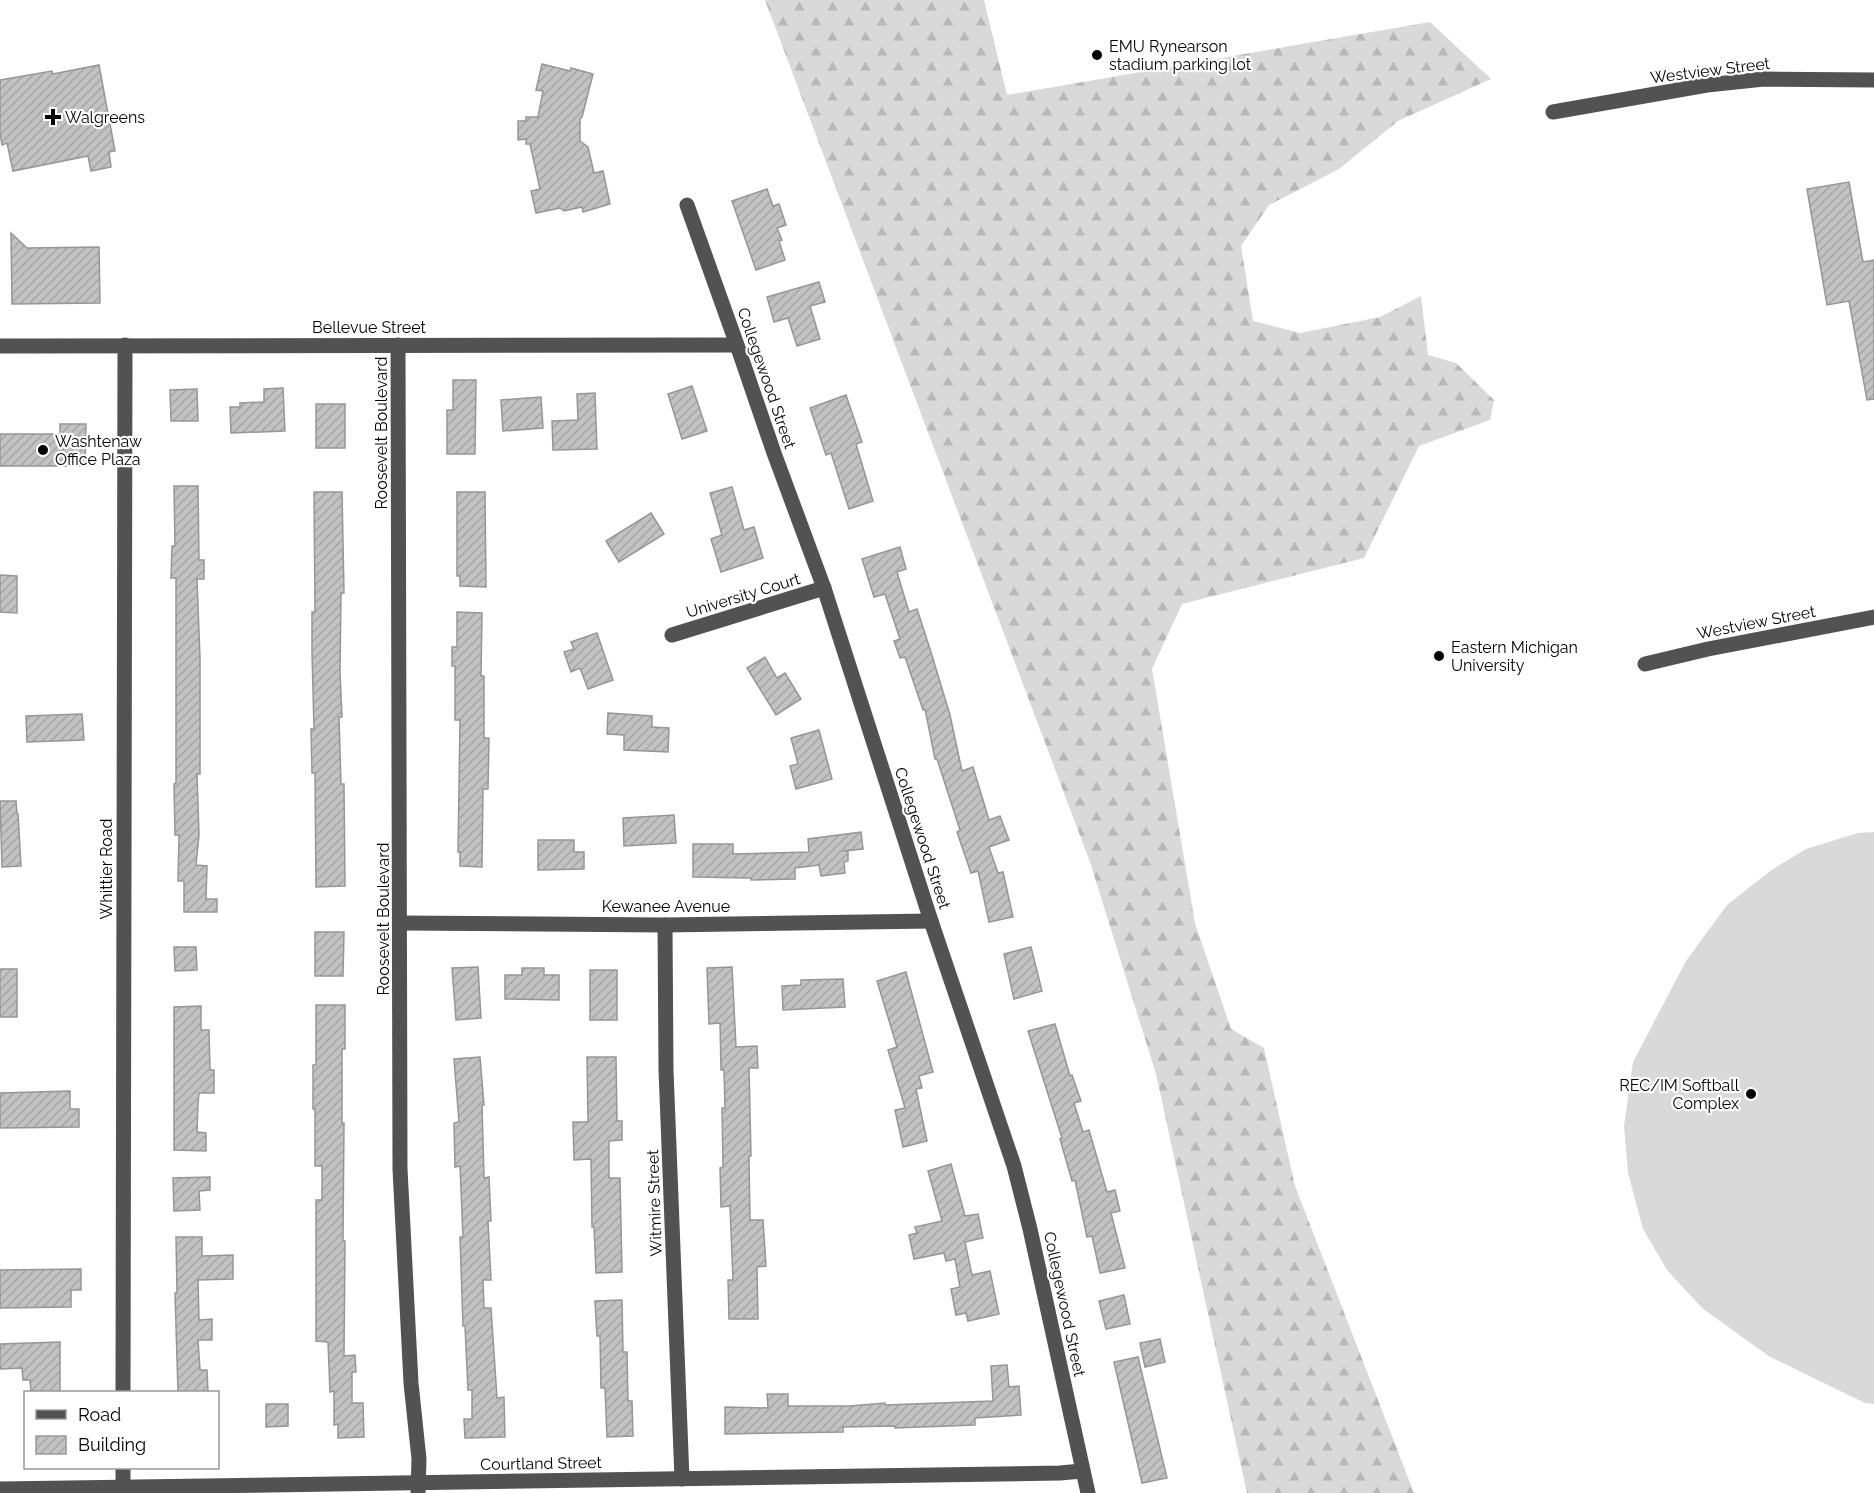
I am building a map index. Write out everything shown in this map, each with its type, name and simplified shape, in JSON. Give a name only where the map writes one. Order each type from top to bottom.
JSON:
[{"type":"street","name":"Westview Street","points":[[1553,112],[1707,85],[1764,79],[1874,80]]},
{"type":"street","name":"Collegewood Street","points":[[687,205],[824,588],[931,921],[1014,1166],[1088,1493]]},
{"type":"street","name":"Whittier Road","points":[[123,1391],[125,345]]},
{"type":"street","name":"Roosevelt Boulevard","points":[[398,345],[400,1169],[411,1383],[419,1459],[417,1488]]},
{"type":"street","name":"Bellevue Street","points":[[0,346],[737,345]]},
{"type":"street","name":"University Court","points":[[672,636],[824,588]]},
{"type":"street","name":"Westview Street","points":[[1645,664],[1708,649],[1874,617]]},
{"type":"street","name":"Kewanee Avenue","points":[[401,923],[665,925],[931,921]]},
{"type":"street","name":"Witmire Street","points":[[665,925],[666,1070],[682,1479]]},
{"type":"street","points":[[123,1469],[123,1490]]},
{"type":"street","name":"Courtland Street","points":[[0,1489],[417,1488],[682,1479],[1082,1471]]},
{"type":"green space","points":[[765,0],[984,0],[1007,95],[1430,22],[1491,79],[1398,121],[1339,169],[1269,205],[1241,246],[1253,321],[1300,333],[1380,317],[1421,296],[1428,355],[1456,363],[1494,400],[1490,420],[1419,446],[1364,558],[1182,604],[1152,669],[1195,923],[1231,1029],[1264,1048],[1295,1186],[1414,1493],[1247,1493],[1156,1074],[1090,862]]},
{"type":"green space","name":"REC/IM Softball Complex","points":[[1874,832],[1874,1404],[1865,1403],[1770,1357],[1702,1308],[1667,1270],[1643,1229],[1628,1173],[1624,1126],[1633,1062],[1686,961],[1727,905],[1770,871],[1806,849],[1858,833]]},
{"type":"building","points":[[542,64],[593,74],[580,119],[580,141],[588,147],[594,173],[603,171],[610,204],[583,212],[582,207],[564,211],[560,208],[536,213],[531,191],[540,189],[530,144],[526,144],[526,139],[518,140],[518,121],[526,121],[526,117],[538,117],[543,91],[536,90]]},
{"type":"building","points":[[99,65],[115,151],[109,152],[111,167],[91,171],[88,156],[13,171],[7,143],[2,145],[0,133],[0,80],[52,71],[53,74]]},
{"type":"building","points":[[1849,182],[1863,262],[1874,260],[1874,399],[1867,400],[1849,301],[1827,305],[1807,189]]},
{"type":"building","points":[[767,189],[773,206],[779,204],[786,225],[777,228],[782,240],[779,241],[785,260],[756,270],[732,201]]},
{"type":"building","points":[[11,233],[27,248],[99,247],[100,303],[12,304]]},
{"type":"building","points":[[819,282],[825,302],[810,306],[820,339],[797,346],[788,318],[774,322],[767,297]]},
{"type":"building","points":[[453,380],[476,380],[475,454],[447,454],[447,410],[453,410]]},
{"type":"building","points":[[692,386],[707,431],[682,439],[668,394]]},
{"type":"building","points":[[283,388],[285,431],[231,433],[230,407],[240,407],[240,403],[264,402],[264,389]]},
{"type":"building","points":[[197,389],[198,421],[171,421],[170,390]]},
{"type":"building","points":[[595,393],[597,449],[553,450],[552,421],[578,420],[577,394]]},
{"type":"building","points":[[846,395],[862,442],[856,444],[873,501],[849,509],[831,453],[826,455],[810,408]]},
{"type":"building","points":[[541,397],[543,428],[503,431],[501,400]]},
{"type":"building","points":[[316,404],[345,404],[345,448],[316,448]]},
{"type":"building","name":"Washtenaw Office Plaza","points":[[60,424],[86,424],[85,466],[0,466],[0,434],[60,434]]},
{"type":"building","points":[[174,486],[198,486],[199,560],[204,560],[204,579],[197,579],[200,774],[197,774],[199,835],[196,865],[207,866],[206,899],[217,899],[217,912],[184,912],[184,881],[178,881],[179,835],[175,835],[174,784],[176,783],[176,578],[171,578],[172,546],[175,546]]},
{"type":"building","points":[[732,487],[744,530],[754,527],[763,558],[721,572],[711,539],[722,535],[710,493]]},
{"type":"building","points":[[314,492],[342,492],[344,593],[341,593],[342,717],[339,717],[341,784],[344,784],[345,886],[316,887],[315,773],[312,773],[311,729],[314,729],[312,612],[315,612]]},
{"type":"building","points":[[457,492],[485,492],[486,587],[460,586],[460,576],[457,576]]},
{"type":"building","points":[[651,513],[664,534],[619,562],[606,541]]},
{"type":"building","points":[[900,547],[906,569],[897,572],[909,612],[917,609],[950,715],[962,771],[973,767],[989,820],[1000,816],[1009,840],[989,847],[998,873],[1003,872],[1013,917],[989,922],[978,871],[971,873],[957,832],[960,830],[937,759],[935,759],[925,709],[923,710],[905,657],[900,658],[894,641],[900,639],[885,594],[874,597],[862,559]]},
{"type":"building","points":[[0,575],[17,576],[17,613],[0,612]]},
{"type":"building","points":[[457,612],[482,613],[481,676],[484,676],[484,738],[489,738],[488,789],[483,789],[482,867],[460,866],[460,852],[458,852],[460,720],[455,720],[455,666],[452,666],[452,647],[457,647]]},
{"type":"building","points":[[597,633],[613,680],[588,689],[580,668],[571,672],[564,652],[574,649],[571,642]]},
{"type":"building","points":[[765,657],[777,678],[785,673],[801,699],[776,715],[747,668]]},
{"type":"building","points":[[608,713],[652,716],[652,727],[669,728],[668,752],[624,750],[624,735],[607,734]]},
{"type":"building","points":[[82,714],[84,740],[27,742],[26,716]]},
{"type":"building","points":[[819,730],[832,779],[796,789],[790,766],[798,764],[791,738]]},
{"type":"building","points":[[0,801],[16,801],[21,866],[2,867]]},
{"type":"building","points":[[674,815],[676,843],[624,846],[623,818]]},
{"type":"building","points":[[861,832],[863,849],[843,851],[848,851],[848,861],[844,862],[845,873],[821,876],[819,865],[795,868],[795,879],[751,880],[751,878],[693,877],[693,844],[733,844],[733,854],[809,852],[808,839]]},
{"type":"building","points":[[538,840],[574,840],[574,852],[584,852],[584,869],[538,870]]},
{"type":"building","points":[[315,932],[344,932],[343,976],[315,976]]},
{"type":"building","points":[[174,947],[196,947],[197,970],[175,971]]},
{"type":"building","points":[[1031,947],[1042,991],[1014,999],[1004,954]]},
{"type":"building","points":[[478,967],[481,1018],[456,1020],[452,968]]},
{"type":"building","points":[[732,967],[736,1047],[757,1046],[758,1068],[749,1068],[751,1156],[749,1156],[750,1220],[763,1220],[766,1266],[757,1267],[758,1319],[729,1319],[728,1280],[733,1280],[730,1206],[721,1207],[720,1168],[723,1167],[724,1070],[721,1070],[720,1023],[709,1024],[707,968]]},
{"type":"building","points":[[522,968],[544,968],[544,975],[559,975],[559,1000],[505,999],[505,975],[522,975]]},
{"type":"building","points":[[0,969],[17,969],[17,1017],[0,1017]]},
{"type":"building","points":[[590,970],[617,970],[617,1020],[590,1020]]},
{"type":"building","points":[[906,972],[933,1072],[919,1076],[922,1088],[916,1089],[927,1141],[903,1147],[895,1110],[905,1108],[888,1050],[897,1047],[877,981]]},
{"type":"building","points":[[843,979],[845,1007],[783,1010],[782,986],[801,985],[801,980]]},
{"type":"building","points":[[316,1005],[345,1005],[345,1049],[342,1049],[344,1356],[355,1355],[356,1372],[352,1372],[352,1403],[363,1403],[364,1437],[338,1438],[338,1424],[334,1425],[334,1391],[330,1392],[328,1342],[316,1341],[316,1200],[322,1200],[322,1166],[315,1166],[313,1065],[316,1065]]},
{"type":"building","points":[[201,1006],[201,1030],[209,1030],[210,1070],[214,1070],[214,1093],[199,1093],[197,1132],[206,1133],[206,1151],[174,1150],[174,1007]]},
{"type":"building","points":[[1055,1024],[1070,1076],[1072,1075],[1081,1101],[1074,1103],[1083,1132],[1089,1130],[1107,1192],[1115,1190],[1120,1211],[1111,1213],[1125,1268],[1100,1273],[1092,1236],[1087,1237],[1075,1180],[1072,1181],[1060,1139],[1062,1138],[1028,1031]]},
{"type":"building","points":[[480,1057],[484,1105],[482,1105],[484,1178],[489,1177],[491,1221],[488,1221],[491,1280],[483,1280],[484,1308],[491,1308],[497,1398],[504,1397],[505,1437],[465,1438],[464,1419],[472,1419],[472,1390],[468,1390],[465,1326],[463,1326],[460,1237],[463,1237],[460,1166],[455,1167],[454,1123],[459,1122],[454,1059]]},
{"type":"building","points":[[587,1057],[616,1057],[617,1121],[622,1121],[622,1140],[609,1141],[609,1178],[620,1178],[622,1272],[596,1273],[594,1227],[592,1227],[591,1159],[574,1160],[573,1122],[588,1122]]},
{"type":"building","points":[[70,1091],[70,1109],[79,1109],[79,1127],[0,1128],[0,1093]]},
{"type":"building","points":[[951,1164],[965,1216],[978,1214],[983,1238],[965,1242],[972,1275],[990,1271],[999,1314],[968,1321],[966,1313],[956,1315],[951,1289],[960,1287],[955,1259],[946,1261],[944,1253],[914,1259],[909,1235],[917,1233],[915,1227],[942,1221],[928,1171]]},
{"type":"building","points":[[210,1177],[210,1190],[199,1191],[200,1210],[174,1211],[173,1178]]},
{"type":"building","points":[[176,1237],[202,1237],[202,1256],[233,1255],[233,1279],[198,1280],[199,1320],[212,1319],[212,1340],[198,1340],[200,1370],[207,1370],[208,1391],[178,1391],[175,1293],[177,1293]]},
{"type":"building","points":[[81,1269],[81,1290],[71,1290],[71,1307],[0,1308],[0,1270]]},
{"type":"building","points":[[1124,1295],[1130,1324],[1106,1329],[1099,1301]]},
{"type":"building","points":[[622,1300],[623,1352],[627,1352],[628,1401],[632,1401],[633,1436],[607,1437],[605,1388],[601,1388],[600,1336],[597,1336],[595,1301]]},
{"type":"building","points":[[1160,1339],[1165,1362],[1145,1367],[1140,1343]]},
{"type":"building","points":[[60,1342],[60,1391],[31,1391],[30,1380],[23,1380],[22,1368],[0,1369],[0,1344]]},
{"type":"building","points":[[1138,1357],[1167,1478],[1142,1483],[1114,1362]]},
{"type":"building","points":[[1007,1365],[1009,1387],[1019,1386],[1021,1415],[975,1418],[975,1425],[843,1427],[843,1432],[725,1434],[725,1407],[768,1408],[767,1394],[788,1394],[788,1406],[993,1401],[991,1366]]},
{"type":"building","points":[[266,1404],[288,1404],[288,1426],[266,1427]]},
{"type":"place","name":"EMU Rynearson stadium parking lot","points":[[1097,55]]},
{"type":"place","name":"Walgreens","points":[[53,117]]},
{"type":"place","name":"Washtenaw Office Plaza","points":[[43,450]]},
{"type":"place","name":"Eastern Michigan University","points":[[1439,656]]},
{"type":"place","name":"REC/IM Softball Complex","points":[[1751,1094]]}]
